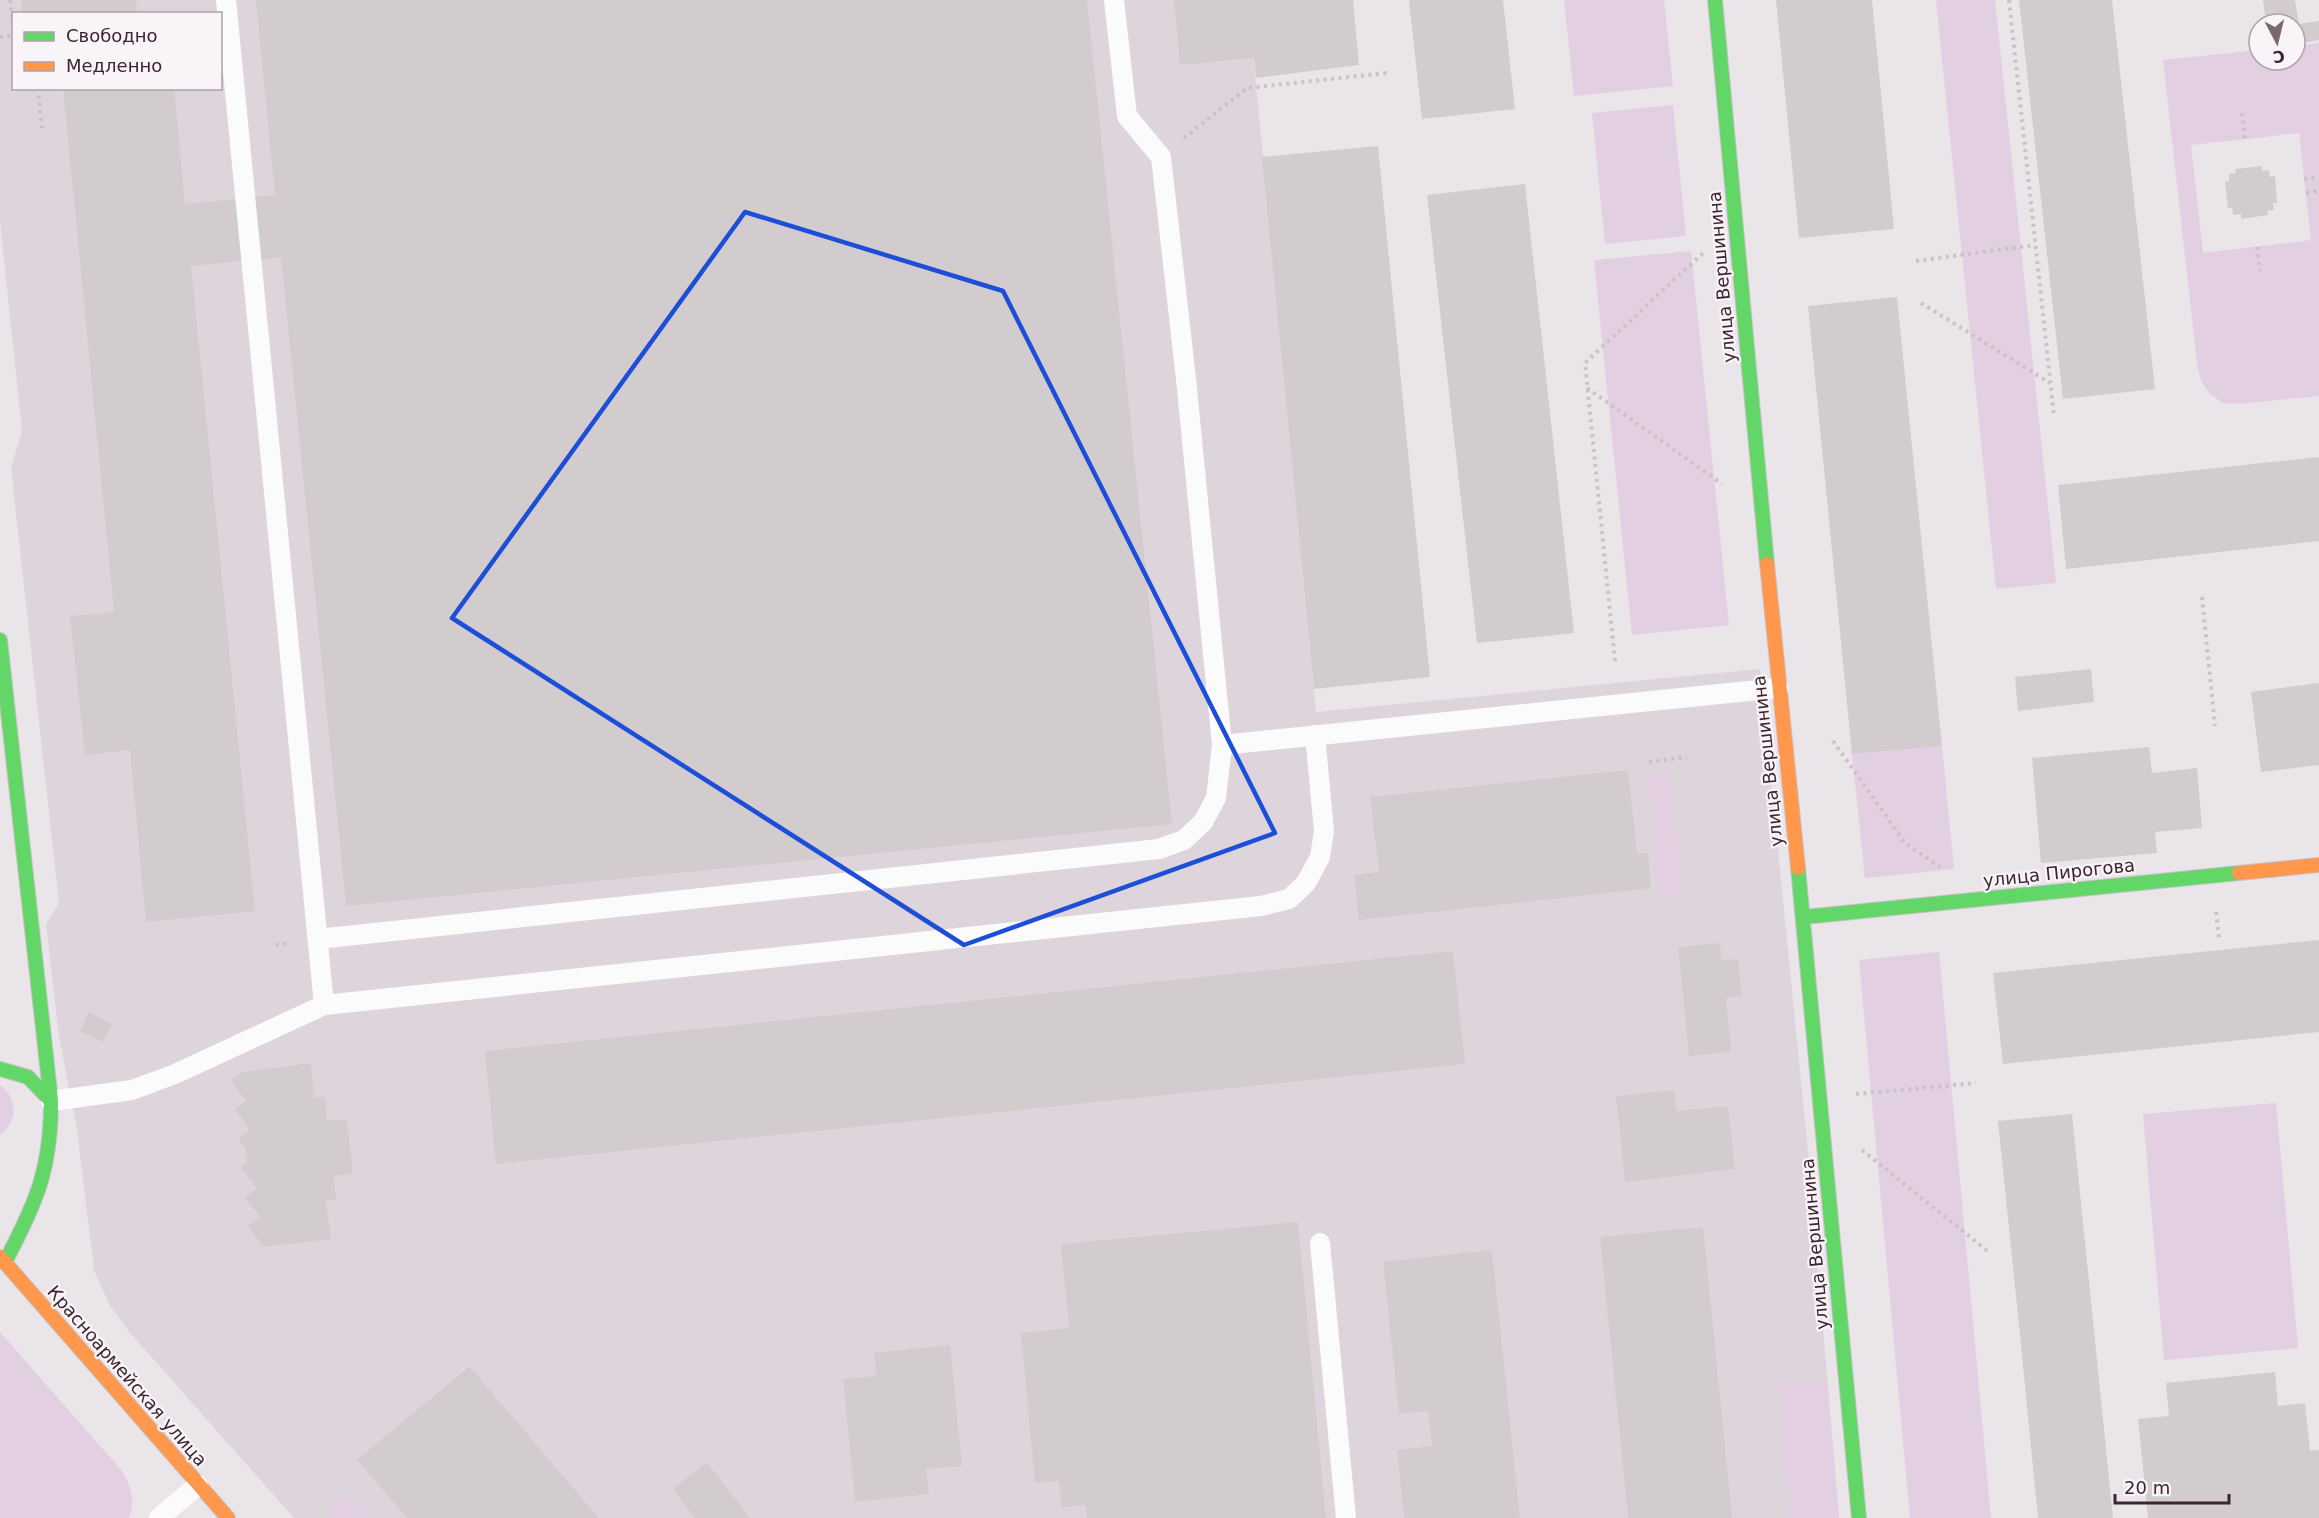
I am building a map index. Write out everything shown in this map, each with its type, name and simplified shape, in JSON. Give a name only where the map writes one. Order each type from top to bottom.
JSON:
[{"type":"street","name":"улица Вершинина","points":[[1715,0],[1778,688],[1804,917],[1859,1518]]},
{"type":"street","points":[[0,640],[51,1101],[52,1133],[48,1167],[38,1197],[2,1260]]},
{"type":"street","name":"улица Пирогова","points":[[1804,917],[2319,865]]},
{"type":"street","points":[[0,1069],[28,1077],[51,1101]]},
{"type":"street","name":"Красноармейская улица","points":[[2,1260],[228,1518]]},
{"type":"lane","points":[[226,0],[324,1005]]},
{"type":"lane","points":[[318,939],[1159,849],[1184,840],[1203,822],[1216,798],[1222,745],[1186,379],[1161,157],[1127,116],[1114,0]]},
{"type":"lane","points":[[1222,745],[1778,688]]},
{"type":"lane","points":[[51,1101],[132,1090],[175,1074],[324,1005],[1261,906],[1288,899],[1306,883],[1320,857],[1324,831],[1315,735]]},
{"type":"lane","points":[[1320,1243],[1346,1518]]},
{"type":"lane","points":[[159,1518],[198,1485]]},
{"type":"path","points":[[2009,0],[2054,416]]},
{"type":"path","points":[[1161,157],[1247,88],[1387,73]]},
{"type":"path","points":[[38,90],[42,130]]},
{"type":"path","points":[[2242,113],[2245,139]]},
{"type":"path","points":[[2304,179],[2319,178]]},
{"type":"path","points":[[2306,193],[2319,191]]},
{"type":"path","points":[[1916,261],[2035,245]]},
{"type":"path","points":[[1614,661],[1585,363],[1709,247]]},
{"type":"path","points":[[2257,247],[2260,271]]},
{"type":"path","points":[[1921,303],[2050,383]]},
{"type":"path","points":[[1587,388],[1726,486]]},
{"type":"path","points":[[2202,597],[2215,726]]},
{"type":"path","points":[[1833,741],[1905,843],[1942,868]]},
{"type":"path","points":[[1649,762],[1687,757]]},
{"type":"path","points":[[1855,1094],[1976,1083]]},
{"type":"path","points":[[1861,1149],[1990,1253]]},
{"type":"highlighted area","points":[[745,212],[1003,291],[1275,833],[964,945],[452,618]]},
{"type":"shaded area","points":[[0,0],[1248,0],[1316,712],[1760,669],[1809,1162],[1839,1518],[599,1518],[468,1366],[358,1460],[407,1518],[294,1518],[131,1334],[110,1306],[94,1270],[77,1130],[59,1036],[46,924],[59,903],[11,468],[22,431],[0,221]]},
{"type":"shaded area","points":[[1564,0],[1664,0],[1673,86],[1574,96]]},
{"type":"shaded area","points":[[1936,0],[1995,0],[2056,583],[1996,589]]},
{"type":"shaded area","points":[[2319,43],[2319,396],[2239,404],[2223,403],[2209,393],[2201,381],[2197,363],[2163,60],[2247,51],[2247,72],[2307,72],[2307,44]],"holes":[[[2299,133],[2311,240],[2203,253],[2191,145]]]},
{"type":"shaded area","points":[[1673,105],[1686,236],[1605,244],[1592,113]]},
{"type":"shaded area","points":[[1691,251],[1729,625],[1632,635],[1594,260]]},
{"type":"shaded area","points":[[1942,746],[1954,869],[1865,878],[1852,754]]},
{"type":"shaded area","points":[[1669,772],[1681,897],[1661,899],[1649,775]]},
{"type":"shaded area","points":[[1939,952],[1991,1518],[1910,1518],[1859,960]]},
{"type":"shaded area","points":[[0,1085],[10,1096],[14,1110],[10,1124],[0,1135]]},
{"type":"shaded area","points":[[2276,1103],[2298,1348],[2164,1360],[2143,1114]]},
{"type":"shaded area","points":[[0,1332],[122,1471],[132,1493],[129,1518],[0,1518]]},
{"type":"shaded area","points":[[1827,1379],[1839,1518],[1790,1518],[1778,1384]]},
{"type":"shaded area","points":[[351,1493],[373,1518],[332,1518],[328,1513]]},
{"type":"building","points":[[21,0],[136,0],[137,12],[22,12]]},
{"type":"building","points":[[256,0],[1087,0],[1172,824],[346,906],[281,257],[191,266],[255,911],[146,922],[130,750],[85,755],[70,616],[114,612],[63,90],[174,90],[185,204],[275,195]]},
{"type":"building","points":[[1174,0],[1353,0],[1359,65],[1256,78],[1254,58],[1180,65]]},
{"type":"building","points":[[1409,0],[1503,0],[1515,109],[1422,119]]},
{"type":"building","points":[[1776,0],[1872,0],[1894,229],[1799,238]]},
{"type":"building","points":[[2019,0],[2112,0],[2155,389],[2063,399]]},
{"type":"building","points":[[2263,0],[2295,0],[2297,12],[2264,12]]},
{"type":"building","points":[[2319,21],[2319,40],[2307,42],[2307,23]]},
{"type":"building","points":[[1378,146],[1430,677],[1314,689],[1262,157]]},
{"type":"building","points":[[2262,166],[2262,171],[2269,170],[2270,177],[2275,176],[2277,203],[2273,203],[2274,210],[2267,211],[2268,215],[2241,219],[2241,214],[2233,215],[2232,208],[2228,208],[2225,182],[2229,181],[2229,174],[2236,173],[2235,169]]},
{"type":"building","points":[[1525,184],[1574,633],[1477,643],[1427,195]]},
{"type":"building","points":[[1897,297],[1942,746],[1852,754],[1808,306]]},
{"type":"building","points":[[2319,457],[2319,541],[2066,569],[2058,485]]},
{"type":"building","points":[[2091,669],[2094,702],[2018,711],[2015,677]]},
{"type":"building","points":[[2319,683],[2319,765],[2261,772],[2251,692]]},
{"type":"building","points":[[2149,747],[2152,773],[2197,768],[2202,828],[2155,832],[2157,853],[2041,863],[2032,758]]},
{"type":"building","points":[[1628,770],[1637,854],[1648,853],[1651,888],[1359,920],[1354,875],[1379,872],[1370,797]]},
{"type":"building","points":[[2319,940],[2319,1032],[2003,1064],[1993,973]]},
{"type":"building","points":[[1720,943],[1721,960],[1738,959],[1742,996],[1726,998],[1731,1052],[1689,1056],[1678,947]]},
{"type":"building","points":[[1453,951],[1465,1064],[496,1164],[485,1051]]},
{"type":"building","points":[[89,1012],[112,1024],[103,1042],[80,1031]]},
{"type":"building","points":[[311,1063],[314,1098],[325,1097],[327,1121],[347,1119],[353,1173],[334,1176],[336,1200],[326,1201],[331,1239],[264,1247],[248,1226],[260,1217],[245,1197],[257,1188],[241,1168],[247,1163],[246,1149],[238,1139],[250,1130],[235,1109],[246,1101],[231,1080],[243,1072]]},
{"type":"building","points":[[1674,1090],[1676,1111],[1728,1106],[1735,1169],[1625,1182],[1616,1096]]},
{"type":"building","points":[[2072,1114],[2113,1518],[2038,1518],[1998,1121]]},
{"type":"building","points":[[1298,1222],[1326,1518],[1087,1518],[1086,1505],[1062,1507],[1059,1481],[1035,1483],[1021,1333],[1069,1328],[1061,1244]]},
{"type":"building","points":[[1703,1227],[1732,1518],[1628,1518],[1600,1237]]},
{"type":"building","points":[[1492,1250],[1520,1518],[1404,1518],[1397,1450],[1432,1446],[1428,1411],[1399,1414],[1383,1262]]},
{"type":"building","points":[[950,1345],[962,1466],[926,1469],[929,1494],[855,1502],[843,1379],[876,1376],[874,1353]]},
{"type":"building","points":[[469,1366],[599,1518],[407,1518],[357,1460]]},
{"type":"building","points":[[2275,1372],[2278,1406],[2305,1403],[2310,1451],[2319,1450],[2319,1518],[2148,1518],[2138,1419],[2169,1416],[2166,1383]]},
{"type":"building","points":[[707,1462],[750,1518],[695,1518],[673,1489]]},
{"type":"traffic: fast","points":[[1715,0],[1767,564]]},
{"type":"traffic: fast","points":[[0,640],[51,1101],[48,1147],[40,1185],[5,1262]]},
{"type":"traffic: fast","points":[[1798,868],[1859,1518]]},
{"type":"traffic: fast","points":[[1804,917],[2239,873]]},
{"type":"traffic: fast","points":[[0,1069],[28,1077],[51,1101]]},
{"type":"traffic: slow","points":[[1767,564],[1798,868]]},
{"type":"traffic: slow","points":[[2239,873],[2319,865]]},
{"type":"traffic: slow","points":[[0,1257],[228,1518]]}]
